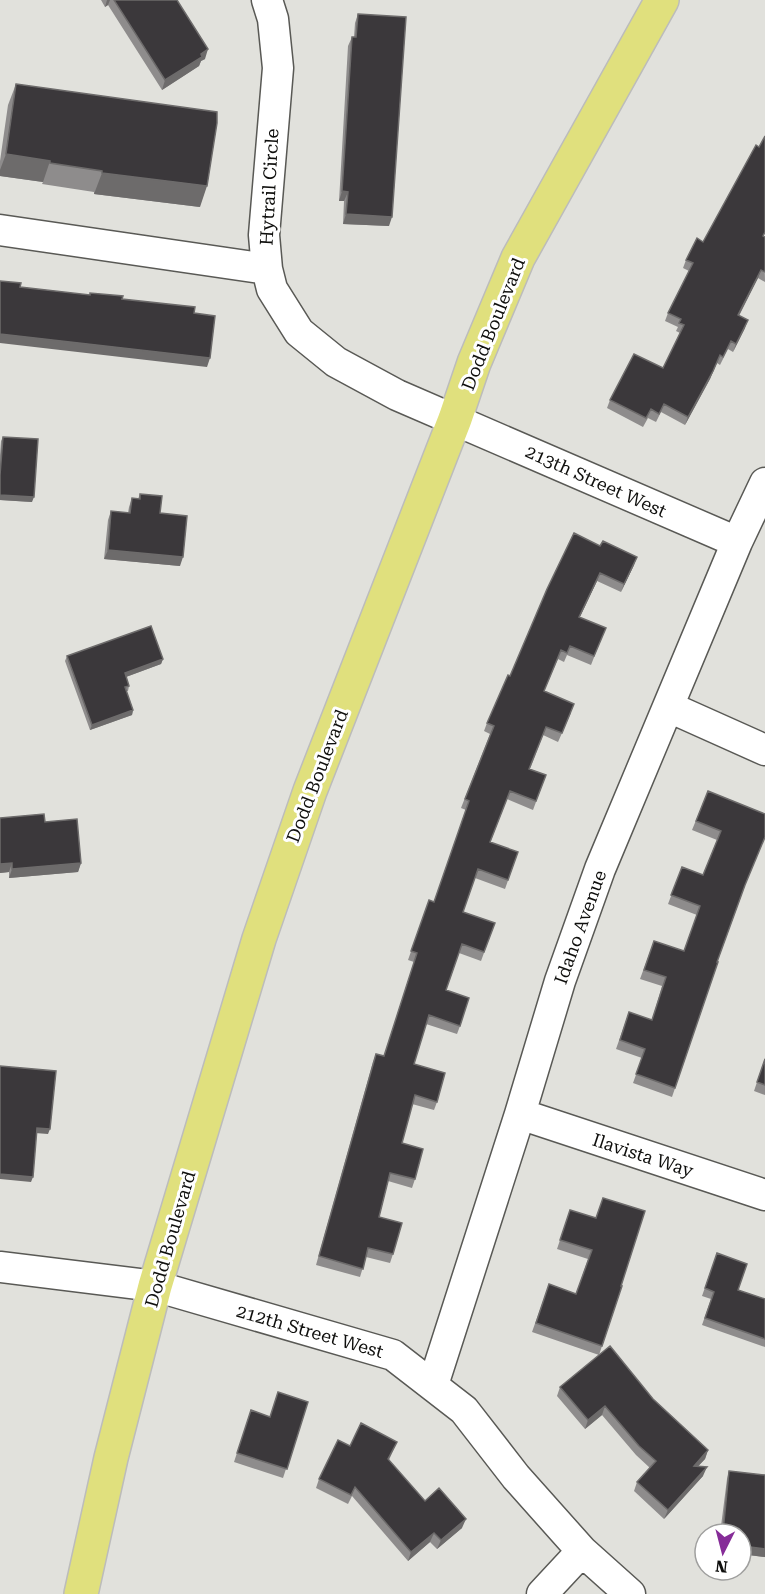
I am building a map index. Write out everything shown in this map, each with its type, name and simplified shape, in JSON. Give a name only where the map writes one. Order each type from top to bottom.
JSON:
[{"type":"main road","name":"Dodd Boulevard","points":[[81,1594],[111,1458],[155,1286],[259,939],[310,791],[455,419],[474,363],[518,258],[662,0]]},
{"type":"street","name":"Hytrail Circle","points":[[267,0],[273,19],[278,68],[264,235],[267,268],[273,289],[299,332],[336,362],[397,395],[455,419]]},
{"type":"street","points":[[0,230],[267,268]]},
{"type":"street","name":"213th Street West","points":[[455,419],[737,542]]},
{"type":"street","name":"Idaho Avenue","points":[[433,1385],[560,981],[600,869],[737,542],[765,483]]},
{"type":"street","points":[[669,707],[765,750]]},
{"type":"street","name":"Ilavista Way","points":[[520,1114],[765,1195]]},
{"type":"street","name":"212th Street West","points":[[0,1267],[155,1286],[393,1355],[464,1410],[516,1477],[582,1551],[630,1594]]},
{"type":"street","points":[[542,1594],[582,1551]]},
{"type":"building","points":[[114,0],[177,0],[208,49],[201,54],[202,57],[165,80]]},
{"type":"building","points":[[358,14],[406,17],[392,217],[346,214],[348,192],[342,191],[352,37],[356,37]]},
{"type":"building","points":[[16,84],[217,112],[207,186],[102,173],[102,171],[6,154]]},
{"type":"building","points":[[765,136],[765,232],[763,236],[765,237],[765,272],[761,270],[738,315],[748,320],[736,344],[731,341],[723,357],[720,355],[688,417],[664,404],[659,414],[651,409],[646,418],[610,400],[634,354],[663,368],[684,325],[679,323],[681,319],[668,313],[693,263],[686,260],[697,238],[703,242],[756,145],[759,147]]},
{"type":"building","points":[[0,281],[21,283],[20,287],[90,295],[90,293],[123,296],[122,299],[195,307],[194,313],[215,316],[210,358],[0,334]]},
{"type":"building","points":[[3,437],[38,439],[34,497],[0,495]]},
{"type":"building","points":[[140,494],[162,496],[160,513],[187,516],[183,557],[108,550],[111,511],[130,513],[132,498],[140,499]]},
{"type":"building","points":[[574,533],[600,546],[603,541],[637,557],[624,584],[600,573],[579,617],[606,628],[594,656],[570,646],[567,653],[561,650],[544,691],[574,704],[562,733],[546,727],[529,769],[546,775],[536,801],[510,791],[490,842],[518,852],[508,880],[478,869],[463,912],[495,923],[484,952],[462,944],[446,990],[469,998],[460,1026],[429,1015],[414,1064],[445,1073],[437,1102],[415,1095],[402,1143],[423,1149],[415,1179],[390,1173],[379,1217],[402,1223],[393,1254],[368,1248],[363,1269],[319,1256],[376,1054],[384,1056],[417,953],[411,951],[429,900],[434,902],[469,801],[465,799],[494,726],[487,723]]},
{"type":"building","points":[[151,626],[163,659],[125,673],[129,686],[125,687],[133,710],[92,725],[67,656]]},
{"type":"building","points":[[708,791],[765,814],[765,837],[717,962],[675,1088],[636,1074],[645,1049],[620,1040],[629,1012],[652,1020],[666,977],[644,970],[654,941],[684,951],[700,906],[671,895],[682,867],[703,875],[721,831],[696,821]]},
{"type":"building","points":[[44,814],[45,822],[77,819],[81,863],[12,869],[12,863],[0,864],[0,818]]},
{"type":"building","points":[[765,1059],[765,1085],[757,1082]]},
{"type":"building","points":[[0,1066],[56,1071],[50,1129],[37,1128],[33,1177],[0,1174]]},
{"type":"building","points":[[603,1198],[645,1211],[602,1346],[536,1323],[549,1284],[576,1294],[592,1250],[560,1240],[570,1210],[596,1218]]},
{"type":"building","points":[[717,1253],[747,1264],[738,1290],[765,1299],[765,1339],[705,1318],[714,1292],[705,1288]]},
{"type":"building","points":[[610,1346],[653,1399],[708,1450],[694,1466],[707,1467],[668,1510],[637,1482],[656,1461],[639,1446],[605,1406],[588,1420],[560,1387]]},
{"type":"building","points":[[278,1392],[308,1402],[287,1469],[237,1453],[251,1410],[270,1417]]},
{"type":"building","points":[[361,1423],[397,1442],[388,1459],[425,1501],[439,1488],[466,1519],[441,1540],[434,1533],[411,1552],[355,1487],[351,1495],[319,1479],[338,1440],[350,1446]]},
{"type":"building","points":[[729,1471],[765,1475],[765,1549],[753,1547],[753,1522],[724,1522]]}]
